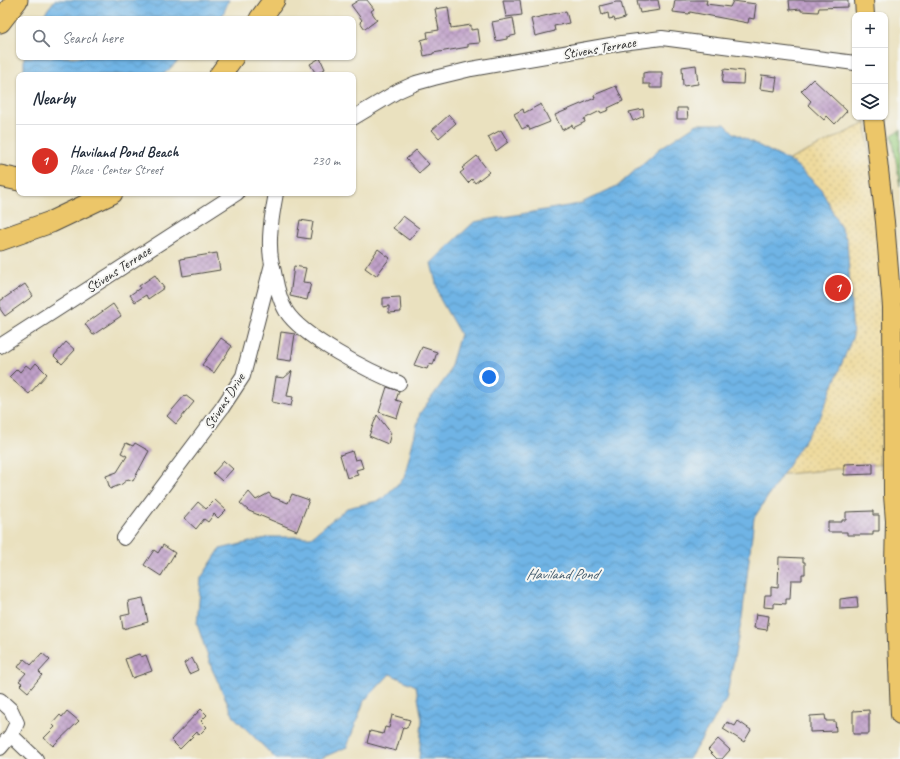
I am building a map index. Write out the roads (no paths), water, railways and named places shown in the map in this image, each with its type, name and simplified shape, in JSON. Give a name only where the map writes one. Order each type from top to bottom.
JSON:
[{"type":"highway","points":[[0,22],[17,0]]},
{"type":"highway","points":[[262,16],[274,0]]},
{"type":"highway","points":[[276,16],[288,0]]},
{"type":"highway","points":[[222,72],[231,60]]},
{"type":"highway","points":[[236,72],[245,60]]},
{"type":"highway","points":[[0,164],[16,167]]},
{"type":"highway","points":[[0,176],[16,179]]},
{"type":"highway","points":[[0,240],[51,222],[106,196]]},
{"type":"main road","points":[[864,0],[865,12]]},
{"type":"main road","points":[[873,120],[888,257],[896,378],[894,566],[900,715]]},
{"type":"street","name":"Stivens Terrace","points":[[356,116],[398,91],[428,80],[471,69],[622,43],[662,38],[852,63]]},
{"type":"street","name":"Stivens Terrace","points":[[0,346],[232,196]]},
{"type":"street","name":"Stivens Drive","points":[[124,538],[222,408],[243,376],[272,264],[270,256],[276,196]]},
{"type":"street","points":[[272,264],[278,290],[286,311],[300,326],[360,366],[399,383]]},
{"type":"street","points":[[0,700],[15,716],[17,723],[11,735],[0,748]]},
{"type":"street","points":[[11,735],[36,759]]},
{"type":"water","points":[[55,0],[229,0],[222,16],[42,16]]},
{"type":"water","points":[[24,60],[179,60],[166,72],[24,72]]},
{"type":"water","name":"Haviland Pond","points":[[697,124],[725,124],[734,133],[795,164],[821,189],[847,240],[853,336],[821,415],[754,518],[742,618],[726,700],[689,759],[419,759],[422,720],[416,686],[390,674],[364,701],[347,747],[319,759],[276,759],[234,717],[212,669],[197,624],[201,578],[220,549],[271,537],[311,537],[347,508],[381,500],[404,478],[420,413],[448,375],[460,334],[440,299],[431,263],[474,222],[579,204],[619,185],[659,149]]},
{"type":"place","name":"Haviland Pond Beach","points":[[838,288]]}]
